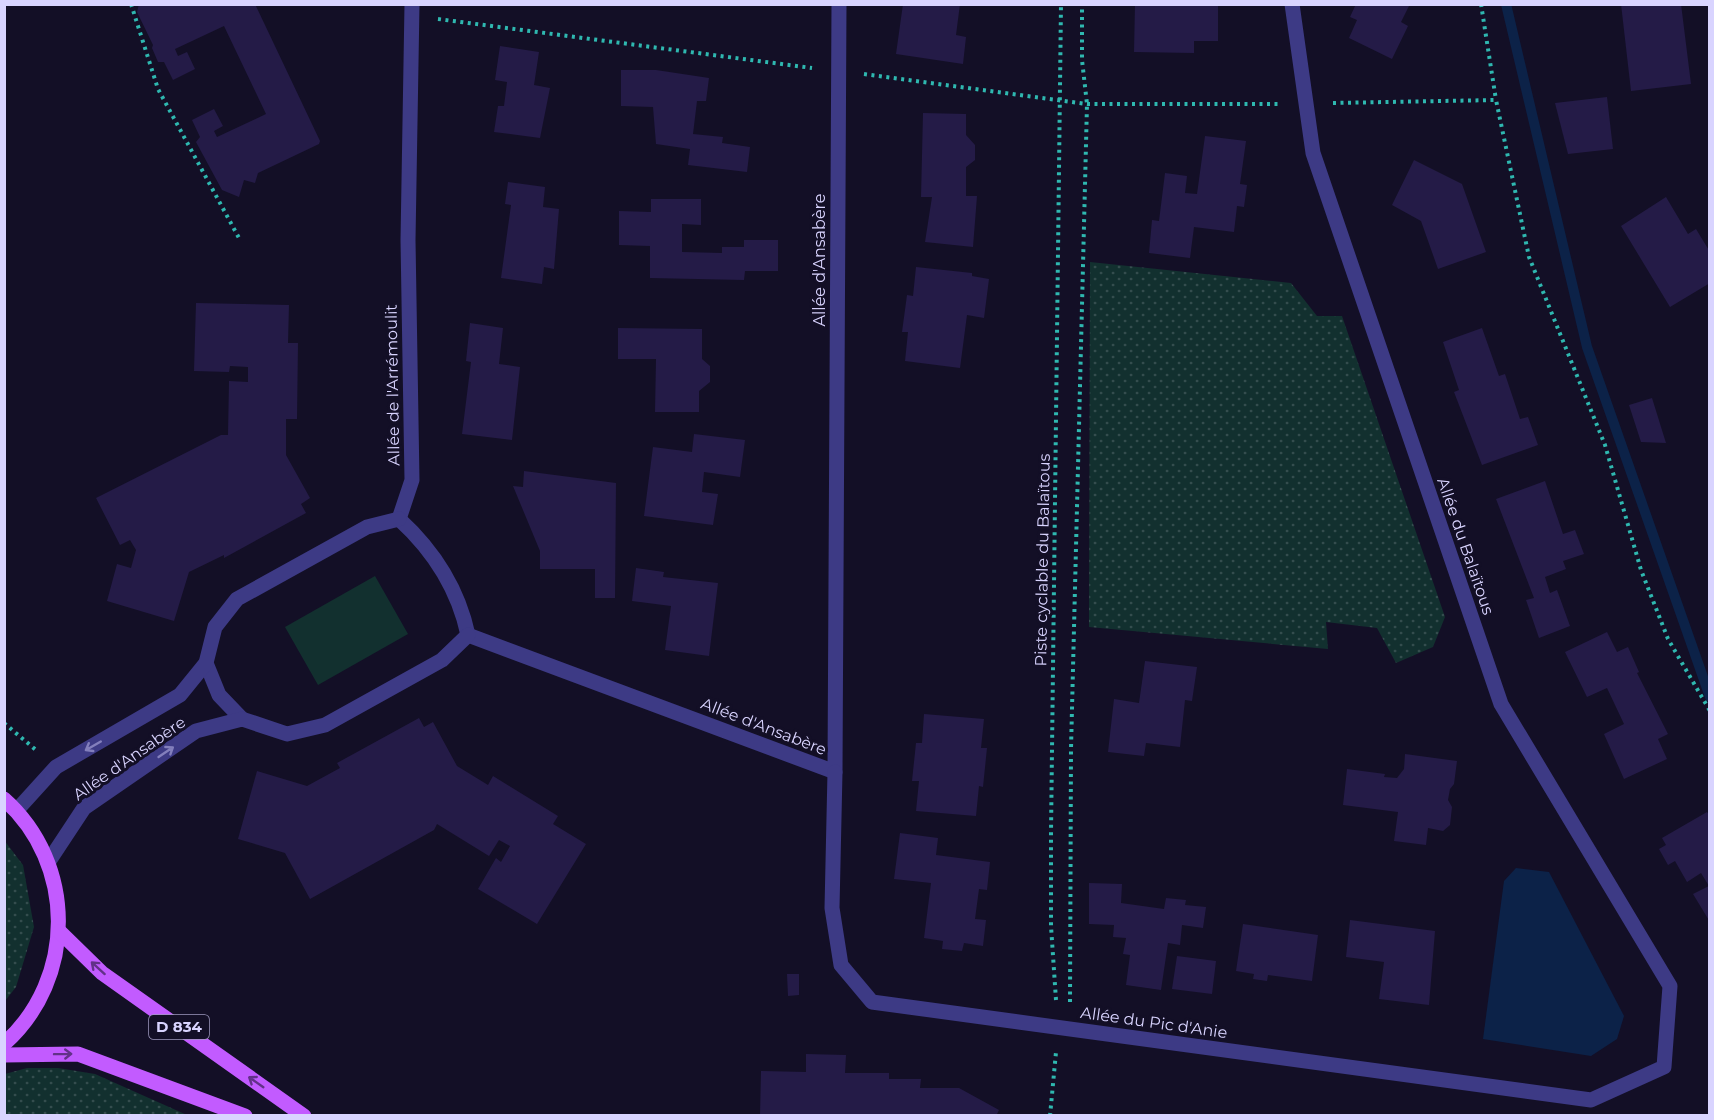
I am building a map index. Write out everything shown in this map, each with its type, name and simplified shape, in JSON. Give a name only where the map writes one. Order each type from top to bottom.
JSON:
[{"type":"main road","points":[[4,799],[17,810],[35,834],[49,861],[58,896],[60,932],[53,968],[39,1002],[19,1031],[4,1044]]},
{"type":"main road","name":"D 834","points":[[60,932],[102,973],[304,1116]]},
{"type":"main road","points":[[4,1055],[78,1054],[245,1116]]},
{"type":"street","name":"Allée de l'Arrémoulit","points":[[399,519],[412,480],[408,240],[412,4]]},
{"type":"street","name":"Allée d'Ansabère","points":[[468,635],[835,772],[839,4]]},
{"type":"street","name":"Allée du Balaïtous","points":[[1292,4],[1313,153],[1501,704],[1670,986],[1664,1067]]},
{"type":"street","points":[[17,810],[56,767],[180,695],[206,663],[215,627],[237,598],[366,527],[399,519],[424,542],[461,604],[468,635],[442,660],[325,725],[287,734],[242,719],[219,695],[206,663]]},
{"type":"street","name":"Allée d'Ansabère","points":[[49,861],[84,808],[196,731],[242,719]]},
{"type":"street","name":"Allée du Pic d'Anie","points":[[835,772],[832,908],[842,965],[873,1002],[1591,1100],[1664,1067]]},
{"type":"street","points":[[211,1102],[226,1116]]},
{"type":"path","points":[[131,4],[158,89],[239,238]]},
{"type":"path","name":"Piste cyclable du Balaïtous","points":[[1050,1116],[1063,1028],[1051,833],[1061,4]]},
{"type":"path","points":[[1063,1028],[1087,104],[1082,60],[1082,4]]},
{"type":"path","points":[[1481,4],[1496,100],[1529,257],[1605,446],[1641,570],[1664,629],[1710,711]]},
{"type":"path","points":[[1306,104],[1496,100]]},
{"type":"path","points":[[4,723],[56,767]]},
{"type":"green space","points":[[1090,262],[1291,283],[1317,316],[1342,316],[1445,617],[1433,647],[1396,663],[1377,628],[1326,622],[1328,649],[1089,627]]},
{"type":"green space","points":[[375,576],[408,634],[318,685],[285,627]]},
{"type":"green space","points":[[4,840],[23,865],[34,927],[16,987],[5,1001]]},
{"type":"green space","points":[[27,1068],[58,1068],[95,1074],[187,1115],[5,1115],[5,1074]]},
{"type":"water","points":[[1516,868],[1549,872],[1624,1016],[1617,1039],[1591,1056],[1483,1039],[1504,881]]},
{"type":"building","points":[[139,4],[255,4],[320,141],[319,144],[258,173],[255,183],[244,180],[239,197],[222,190],[196,142],[200,137],[192,120],[214,109],[223,126],[214,131],[217,137],[266,114],[224,26],[175,49],[178,56],[187,52],[195,69],[173,80],[164,62],[158,62],[152,48],[153,45],[137,12]]},
{"type":"building","points":[[903,4],[960,4],[956,35],[966,37],[963,64],[896,54]]},
{"type":"building","points":[[1135,4],[1218,4],[1218,41],[1194,41],[1194,53],[1134,52]]},
{"type":"building","points":[[1356,4],[1410,4],[1401,22],[1408,26],[1392,59],[1349,38],[1357,20],[1350,17]]},
{"type":"building","points":[[1621,4],[1681,4],[1691,84],[1631,91]]},
{"type":"building","points":[[500,46],[539,52],[534,85],[550,88],[540,138],[494,132],[498,106],[504,106],[507,82],[495,80]]},
{"type":"building","points":[[621,70],[656,70],[709,78],[706,101],[697,101],[693,134],[723,137],[722,143],[750,147],[747,172],[688,165],[690,149],[656,144],[653,107],[621,106]]},
{"type":"building","points":[[1607,97],[1613,149],[1568,154],[1555,103]]},
{"type":"building","points":[[923,113],[966,114],[966,135],[975,145],[975,160],[966,167],[966,196],[977,196],[973,247],[925,242],[932,197],[921,197]]},
{"type":"building","points":[[1205,136],[1246,141],[1240,184],[1247,185],[1244,207],[1237,206],[1234,232],[1194,227],[1190,258],[1149,253],[1152,220],[1159,221],[1165,173],[1187,176],[1185,193],[1197,194]]},
{"type":"building","points":[[1414,160],[1462,184],[1486,252],[1438,269],[1421,221],[1392,205]]},
{"type":"building","points":[[508,182],[545,187],[543,207],[559,209],[554,269],[544,267],[542,284],[501,278],[511,205],[505,204]]},
{"type":"building","points":[[1666,197],[1688,234],[1696,229],[1710,252],[1710,283],[1670,307],[1621,226]]},
{"type":"building","points":[[651,199],[701,199],[701,225],[682,224],[682,252],[722,253],[722,247],[744,247],[744,240],[778,240],[778,271],[745,271],[744,280],[650,278],[650,246],[619,245],[619,211],[651,212]]},
{"type":"building","points":[[916,267],[972,273],[972,276],[989,279],[984,318],[967,315],[960,368],[905,361],[908,332],[902,332],[907,295],[913,296]]},
{"type":"building","points":[[196,303],[289,305],[288,343],[298,343],[297,419],[286,419],[286,455],[310,498],[301,504],[306,513],[224,558],[224,555],[189,572],[174,621],[107,601],[117,564],[131,568],[136,550],[130,540],[120,545],[96,498],[221,435],[228,435],[229,381],[248,382],[248,367],[230,366],[229,372],[194,371]]},
{"type":"building","points":[[470,323],[503,328],[499,364],[520,367],[512,440],[462,434],[471,362],[466,361]]},
{"type":"building","points":[[618,328],[702,329],[702,359],[710,366],[710,382],[699,391],[699,412],[655,412],[656,359],[618,359]]},
{"type":"building","points":[[1482,328],[1499,376],[1505,374],[1520,419],[1528,417],[1538,445],[1482,465],[1454,392],[1459,390],[1443,342]]},
{"type":"building","points":[[1652,398],[1666,443],[1641,442],[1629,405]]},
{"type":"building","points":[[694,434],[745,440],[740,477],[704,472],[702,492],[718,494],[713,525],[644,516],[653,447],[692,452]]},
{"type":"building","points":[[524,471],[616,483],[615,598],[595,598],[595,569],[540,569],[540,551],[513,486],[523,487]]},
{"type":"building","points":[[1545,481],[1563,534],[1575,530],[1584,554],[1563,561],[1566,569],[1545,577],[1550,593],[1557,590],[1570,626],[1539,638],[1526,600],[1534,598],[1496,499]]},
{"type":"building","points":[[636,568],[664,572],[663,577],[718,583],[709,656],[665,650],[671,606],[632,601]]},
{"type":"building","points":[[1607,632],[1617,652],[1628,647],[1639,672],[1637,673],[1668,734],[1658,739],[1667,759],[1624,779],[1604,734],[1624,724],[1607,688],[1587,697],[1565,652]]},
{"type":"building","points":[[1145,661],[1197,667],[1192,701],[1185,700],[1180,747],[1146,743],[1144,756],[1108,752],[1114,699],[1139,703]]},
{"type":"building","points":[[924,714],[984,719],[981,748],[987,748],[983,787],[979,786],[976,816],[916,811],[919,781],[912,781],[916,743],[922,743]]},
{"type":"building","points":[[419,718],[424,727],[433,722],[457,766],[488,785],[493,776],[558,816],[553,824],[586,844],[537,924],[478,889],[496,858],[501,862],[510,846],[499,840],[489,856],[437,824],[434,830],[310,899],[285,853],[238,839],[257,771],[307,786],[340,768],[337,763]]},
{"type":"building","points":[[1405,754],[1457,761],[1454,784],[1450,789],[1448,800],[1452,807],[1450,825],[1443,831],[1428,828],[1426,845],[1394,841],[1398,812],[1343,805],[1347,769],[1385,774],[1384,777],[1397,778],[1404,769]]},
{"type":"building","points":[[1707,812],[1710,816],[1710,922],[1693,894],[1709,886],[1701,873],[1687,882],[1675,861],[1668,865],[1659,849],[1666,845],[1662,838]]},
{"type":"building","points":[[900,833],[938,838],[936,855],[990,862],[987,890],[979,889],[975,919],[986,920],[983,946],[964,943],[962,951],[942,949],[943,941],[924,938],[931,883],[894,879]]},
{"type":"building","points":[[1089,883],[1122,884],[1121,903],[1164,909],[1166,898],[1186,900],[1185,905],[1206,907],[1203,928],[1182,925],[1180,945],[1168,943],[1161,990],[1126,985],[1130,955],[1123,954],[1126,938],[1113,937],[1114,925],[1089,924]]},
{"type":"building","points":[[1350,920],[1435,931],[1429,1005],[1379,999],[1384,962],[1346,957]]},
{"type":"building","points":[[1243,924],[1318,935],[1312,981],[1268,975],[1267,981],[1253,979],[1254,974],[1236,971]]},
{"type":"building","points":[[1177,956],[1216,961],[1212,994],[1172,989]]},
{"type":"building","points":[[787,974],[799,974],[799,995],[788,996]]},
{"type":"building","points":[[806,1054],[846,1055],[845,1073],[889,1073],[889,1079],[921,1079],[920,1088],[959,1088],[999,1110],[996,1116],[760,1116],[761,1071],[806,1072]]},
{"type":"waterway","points":[[1506,4],[1587,347],[1710,697]]}]
